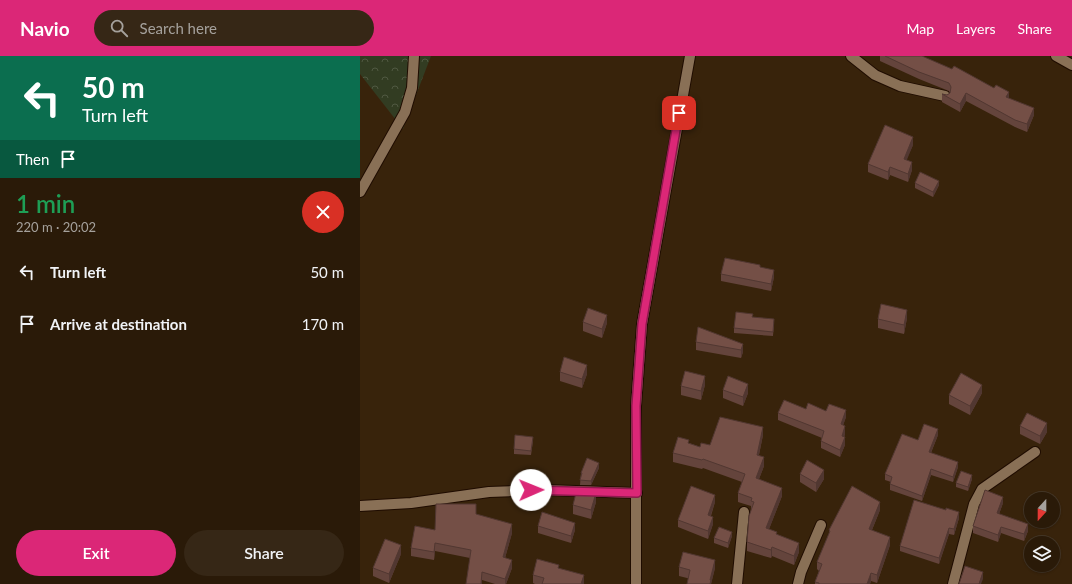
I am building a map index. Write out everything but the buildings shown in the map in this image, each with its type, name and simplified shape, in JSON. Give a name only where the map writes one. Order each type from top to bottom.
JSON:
[{"type":"street","points":[[360,192],[405,112],[412,88],[414,56]]},
{"type":"street","points":[[636,584],[636,406],[642,324],[690,56]]},
{"type":"street","points":[[851,56],[875,75],[900,86],[945,96]]},
{"type":"street","points":[[1056,56],[1072,65]]},
{"type":"street","points":[[953,584],[974,504],[982,489],[1035,452]]},
{"type":"street","points":[[360,506],[410,504],[489,492],[545,490],[637,493]]},
{"type":"street","points":[[736,584],[744,512]]},
{"type":"street","points":[[798,584],[801,572],[821,524]]},
{"type":"green space","points":[[360,56],[431,56],[403,129],[360,74]]},
{"type":"route","points":[[531,490],[637,493],[636,406],[642,324],[679,113]]}]
